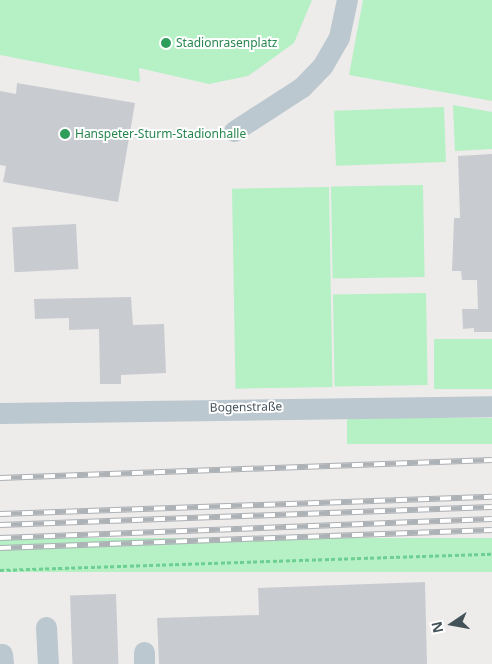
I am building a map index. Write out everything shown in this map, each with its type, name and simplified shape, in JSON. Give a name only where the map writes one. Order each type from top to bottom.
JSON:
[{"type":"street","points":[[234,131],[302,87],[323,65],[339,37],[347,0]]},
{"type":"street","name":"Bogenstraße","points":[[0,412],[492,406]]},
{"type":"street","points":[[46,627],[48,664]]},
{"type":"path","points":[[0,570],[492,554]]},
{"type":"green space","points":[[0,0],[312,0],[294,43],[248,76],[209,84],[139,68],[140,82],[0,55]]},
{"type":"green space","points":[[363,0],[492,0],[492,101],[349,75]]},
{"type":"green space","points":[[453,105],[492,112],[492,149],[455,151]]},
{"type":"green space","points":[[444,107],[446,162],[336,166],[334,111]]},
{"type":"green space","points":[[423,185],[425,277],[333,279],[331,187]]},
{"type":"green space","points":[[329,187],[332,387],[236,389],[232,189]]},
{"type":"green space","points":[[426,293],[428,385],[335,387],[333,295]]},
{"type":"green space","points":[[434,339],[492,339],[492,389],[434,389]]},
{"type":"green space","points":[[347,418],[492,418],[492,444],[347,444]]},
{"type":"green space","points":[[0,538],[492,538],[492,572],[0,572]]},
{"type":"building","name":"Hanspeter-Sturm-Stadionhalle","points":[[17,83],[135,103],[118,202],[3,182],[6,166],[0,165],[0,91],[16,94]]},
{"type":"building","points":[[492,154],[492,332],[474,332],[474,328],[463,329],[462,309],[478,309],[477,280],[462,280],[461,271],[452,271],[454,218],[460,218],[458,156]]},
{"type":"building","points":[[76,224],[78,269],[14,272],[12,227]]},
{"type":"building","points":[[131,297],[133,325],[164,324],[166,373],[121,375],[121,384],[100,384],[99,329],[69,330],[69,318],[35,319],[34,299]]},
{"type":"building","points":[[425,582],[427,664],[159,664],[157,618],[259,615],[258,588]]},
{"type":"building","points":[[116,594],[118,664],[72,664],[70,596]]},
{"type":"railway","points":[[0,478],[492,460]]},
{"type":"railway","points":[[0,514],[492,497]]},
{"type":"railway","points":[[0,525],[492,507]]},
{"type":"railway","points":[[0,538],[492,519]]},
{"type":"railway","points":[[0,548],[492,530]]},
{"type":"place","name":"Stadionrasenplatz","points":[[166,43]]},
{"type":"place","name":"Hanspeter-Sturm-Stadionhalle","points":[[65,134]]}]
